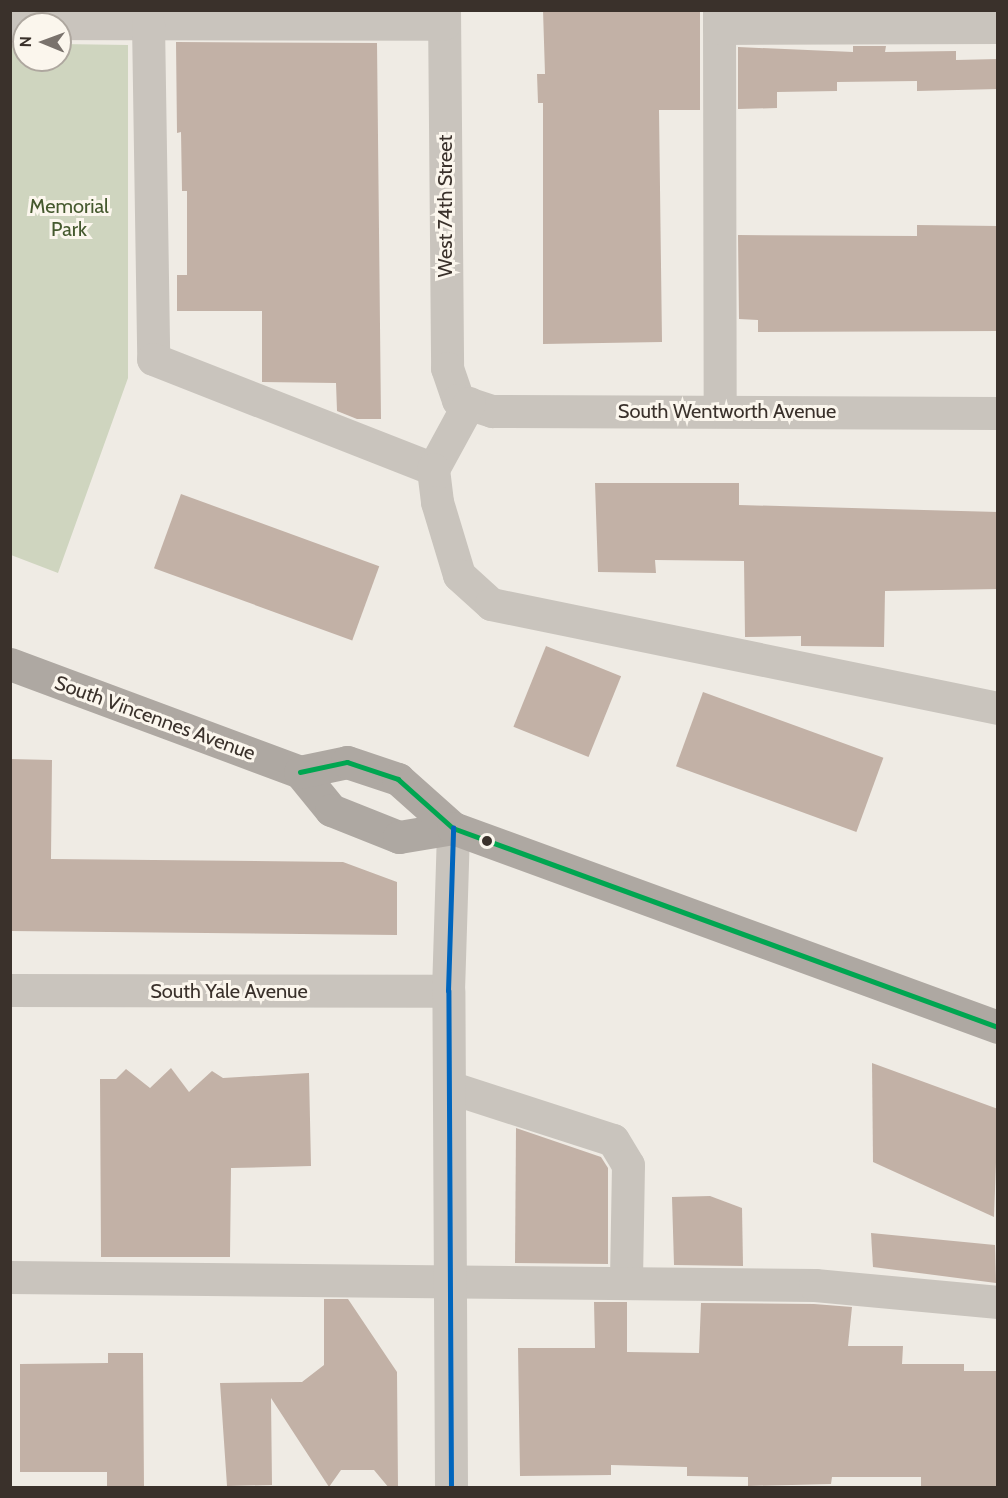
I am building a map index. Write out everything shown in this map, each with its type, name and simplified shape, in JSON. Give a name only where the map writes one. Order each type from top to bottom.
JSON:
[{"type":"main road","name":"South Vincennes Avenue","points":[[10,664],[300,771]]},
{"type":"main road","points":[[453,828],[399,837],[331,810],[300,771],[347,762],[398,779],[453,828],[998,1027]]},
{"type":"street","points":[[10,23],[148,23],[444,17]]},
{"type":"street","name":"West 74th Street","points":[[444,17],[447,368],[464,401]]},
{"type":"street","points":[[720,411],[719,19],[998,27]]},
{"type":"street","points":[[148,23],[153,359],[433,469]]},
{"type":"street","points":[[464,401],[433,469],[437,502],[459,575],[491,604],[998,708]]},
{"type":"street","name":"South Wentworth Avenue","points":[[464,401],[492,411],[998,413]]},
{"type":"street","points":[[451,1488],[448,991],[453,828]]},
{"type":"street","name":"South Yale Avenue","points":[[10,990],[448,991]]},
{"type":"street","points":[[449,1087],[614,1140],[628,1165],[626,1281]]},
{"type":"street","points":[[10,1277],[450,1277],[815,1285],[998,1302]]},
{"type":"green space","name":"Memorial Park","points":[[10,44],[12,44],[12,72],[72,72],[72,44],[128,45],[128,378],[58,573],[11,555]]},
{"type":"building","points":[[543,10],[700,10],[700,110],[659,110],[662,342],[543,344],[543,103],[538,103],[537,74],[545,74]]},
{"type":"building","points":[[176,42],[377,43],[381,419],[357,419],[337,411],[336,383],[262,382],[262,311],[177,311],[177,275],[187,275],[187,191],[182,191],[181,132],[177,133]]},
{"type":"building","points":[[853,46],[886,46],[885,52],[956,51],[956,60],[998,59],[998,89],[917,91],[917,81],[837,82],[837,91],[777,92],[777,108],[738,109],[738,47],[853,52]]},
{"type":"building","points":[[917,225],[998,226],[998,331],[758,332],[758,320],[739,319],[738,235],[917,236]]},
{"type":"building","points":[[595,483],[739,483],[739,505],[998,512],[998,589],[885,591],[884,647],[801,646],[801,636],[745,637],[744,561],[655,560],[656,573],[598,572]]},
{"type":"building","points":[[181,494],[379,566],[352,640],[154,568]]},
{"type":"building","points":[[546,646],[621,676],[589,757],[513,727]]},
{"type":"building","points":[[703,692],[883,758],[856,832],[676,766]]},
{"type":"building","points":[[10,759],[52,760],[51,859],[343,862],[397,882],[397,935],[10,931]]},
{"type":"building","points":[[872,1063],[998,1109],[994,1217],[873,1162]]},
{"type":"building","points":[[171,1068],[189,1092],[212,1071],[223,1078],[309,1073],[311,1166],[231,1168],[230,1257],[101,1257],[100,1079],[116,1079],[126,1069],[150,1088]]},
{"type":"building","points":[[516,1128],[601,1157],[608,1168],[608,1264],[515,1263]]},
{"type":"building","points":[[710,1196],[742,1208],[743,1266],[674,1265],[672,1197]]},
{"type":"building","points":[[871,1233],[995,1245],[996,1283],[873,1267]]},
{"type":"building","points":[[324,1299],[348,1299],[397,1372],[398,1488],[389,1488],[374,1470],[341,1470],[329,1487],[271,1398],[272,1485],[227,1486],[220,1383],[302,1382],[324,1365]]},
{"type":"building","points":[[594,1302],[627,1302],[627,1352],[699,1353],[701,1303],[814,1304],[852,1307],[848,1346],[903,1346],[902,1364],[964,1364],[964,1371],[998,1371],[998,1488],[921,1488],[921,1477],[832,1477],[831,1484],[748,1486],[748,1477],[687,1476],[687,1467],[611,1465],[611,1475],[520,1476],[518,1348],[595,1348]]},
{"type":"building","points":[[108,1353],[143,1353],[144,1488],[107,1488],[107,1472],[20,1472],[20,1364],[108,1363]]},
{"type":"transit line","points":[[300,772],[347,762],[398,779],[453,828],[998,1027]]},
{"type":"transit line","points":[[451,1488],[448,991],[453,828]]}]
